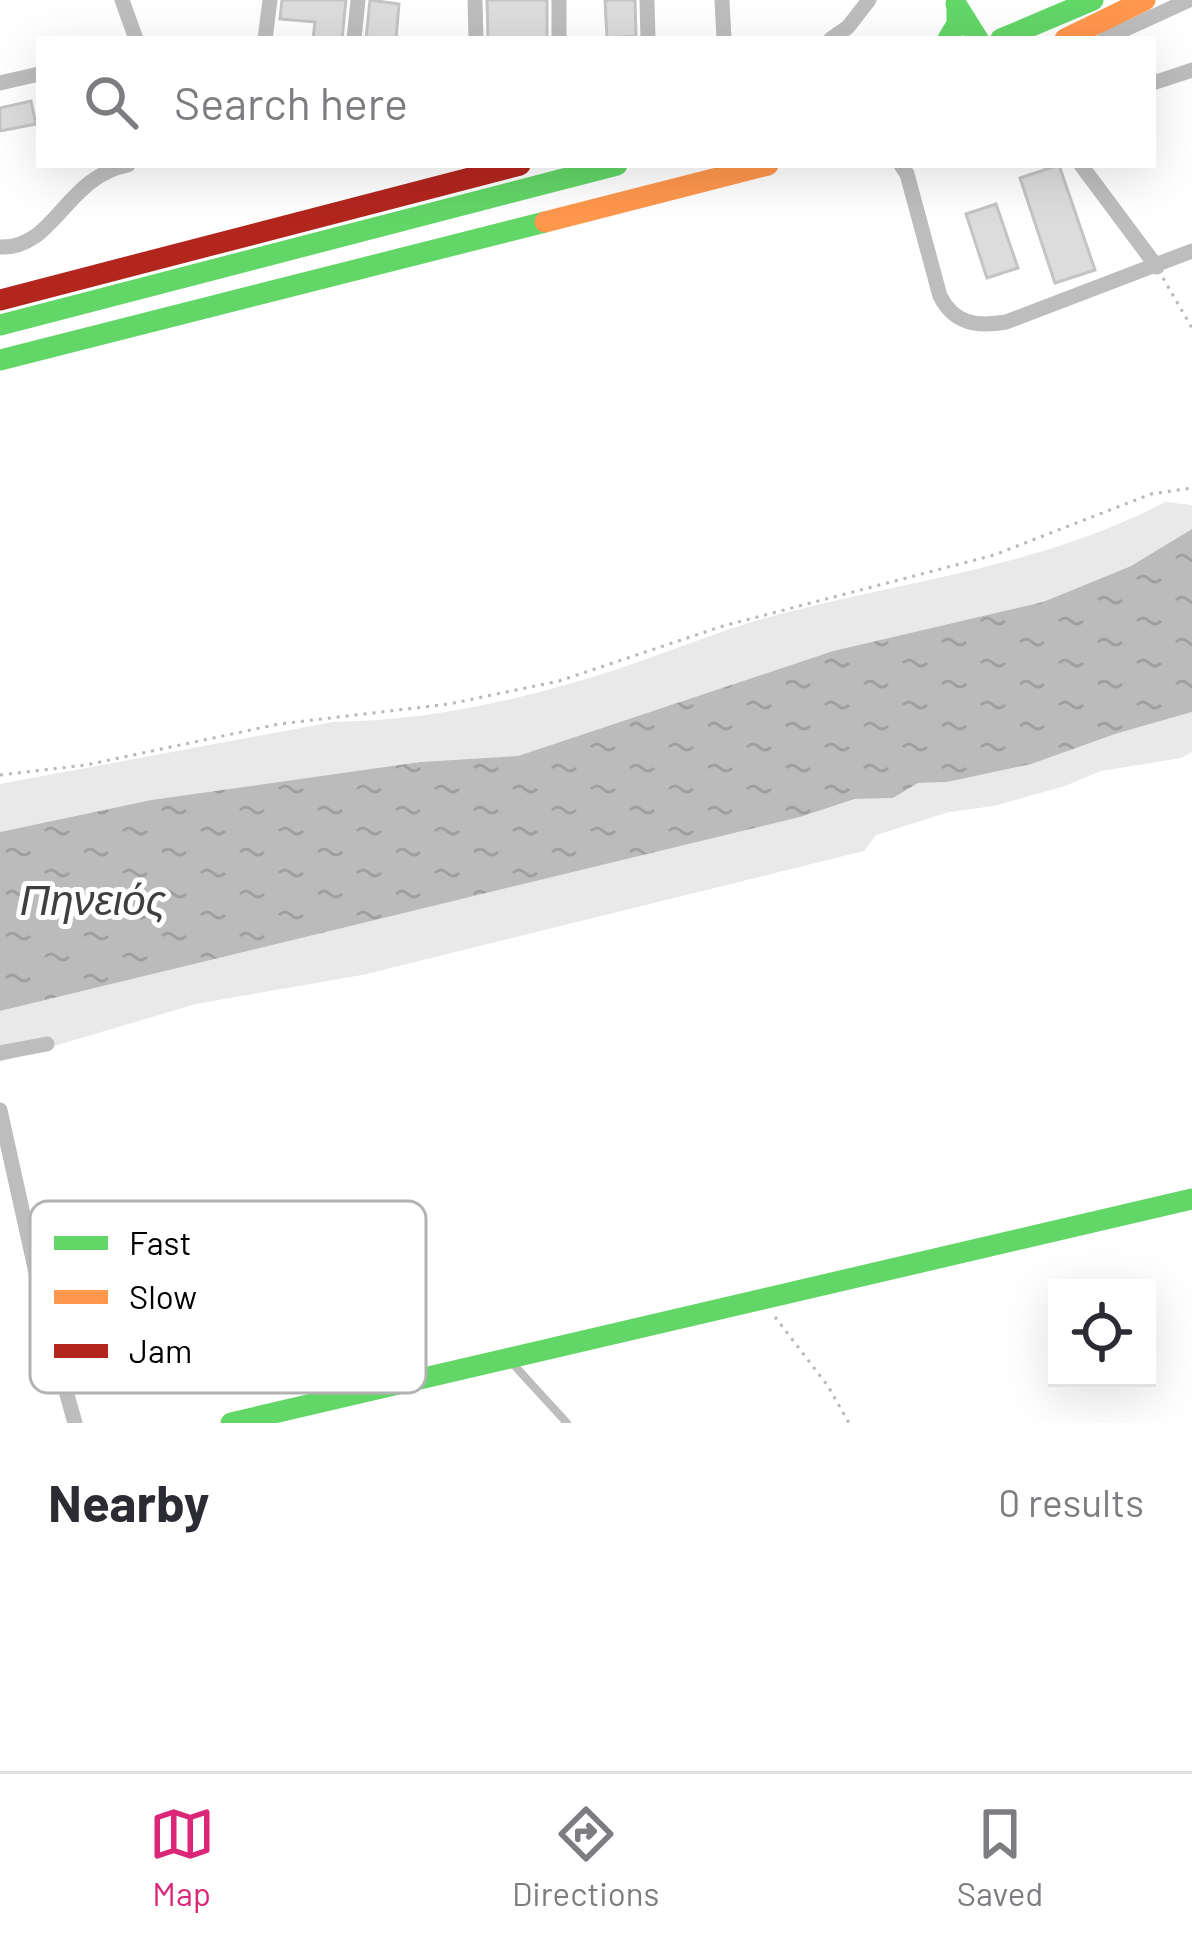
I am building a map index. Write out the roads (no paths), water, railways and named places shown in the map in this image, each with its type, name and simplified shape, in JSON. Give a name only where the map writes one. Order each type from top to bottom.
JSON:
[{"type":"main road","points":[[1008,36],[1093,0]]},
{"type":"main road","points":[[1071,36],[1145,0]]},
{"type":"main road","points":[[950,36],[957,24],[955,3]]},
{"type":"main road","points":[[955,3],[976,36]]},
{"type":"main road","points":[[0,300],[508,168]]},
{"type":"main road","points":[[0,325],[605,168]]},
{"type":"main road","points":[[0,360],[756,168]]},
{"type":"main road","points":[[426,1377],[1192,1199]]},
{"type":"main road","points":[[231,1423],[359,1393]]},
{"type":"street","points":[[122,0],[135,36]]},
{"type":"street","points":[[265,36],[270,0]]},
{"type":"street","points":[[354,36],[358,0]]},
{"type":"street","points":[[475,0],[476,36]]},
{"type":"street","points":[[560,0],[560,36]]},
{"type":"street","points":[[647,0],[648,36]]},
{"type":"street","points":[[722,0],[724,36]]},
{"type":"street","points":[[835,36],[869,0]]},
{"type":"street","points":[[1111,36],[1189,0]]},
{"type":"street","points":[[1156,81],[1192,70]]},
{"type":"street","points":[[0,82],[36,75]]},
{"type":"street","points":[[0,247],[38,235],[91,178],[113,168]]},
{"type":"street","points":[[903,168],[940,296],[947,310],[964,322],[983,326],[1006,322],[1192,251]]},
{"type":"street","points":[[1084,168],[1157,267]]},
{"type":"street","points":[[0,1053],[47,1044]]},
{"type":"street","points":[[0,1110],[30,1246]]},
{"type":"street","points":[[66,1393],[75,1423]]},
{"type":"lane","points":[[508,1358],[565,1419],[576,1423]]},
{"type":"water","name":"Πηνειός","points":[[1192,529],[1192,712],[1031,764],[947,782],[918,783],[893,798],[855,799],[800,817],[0,1011],[0,832],[151,800],[420,762],[518,756],[833,651],[1043,602],[1131,566]]}]
